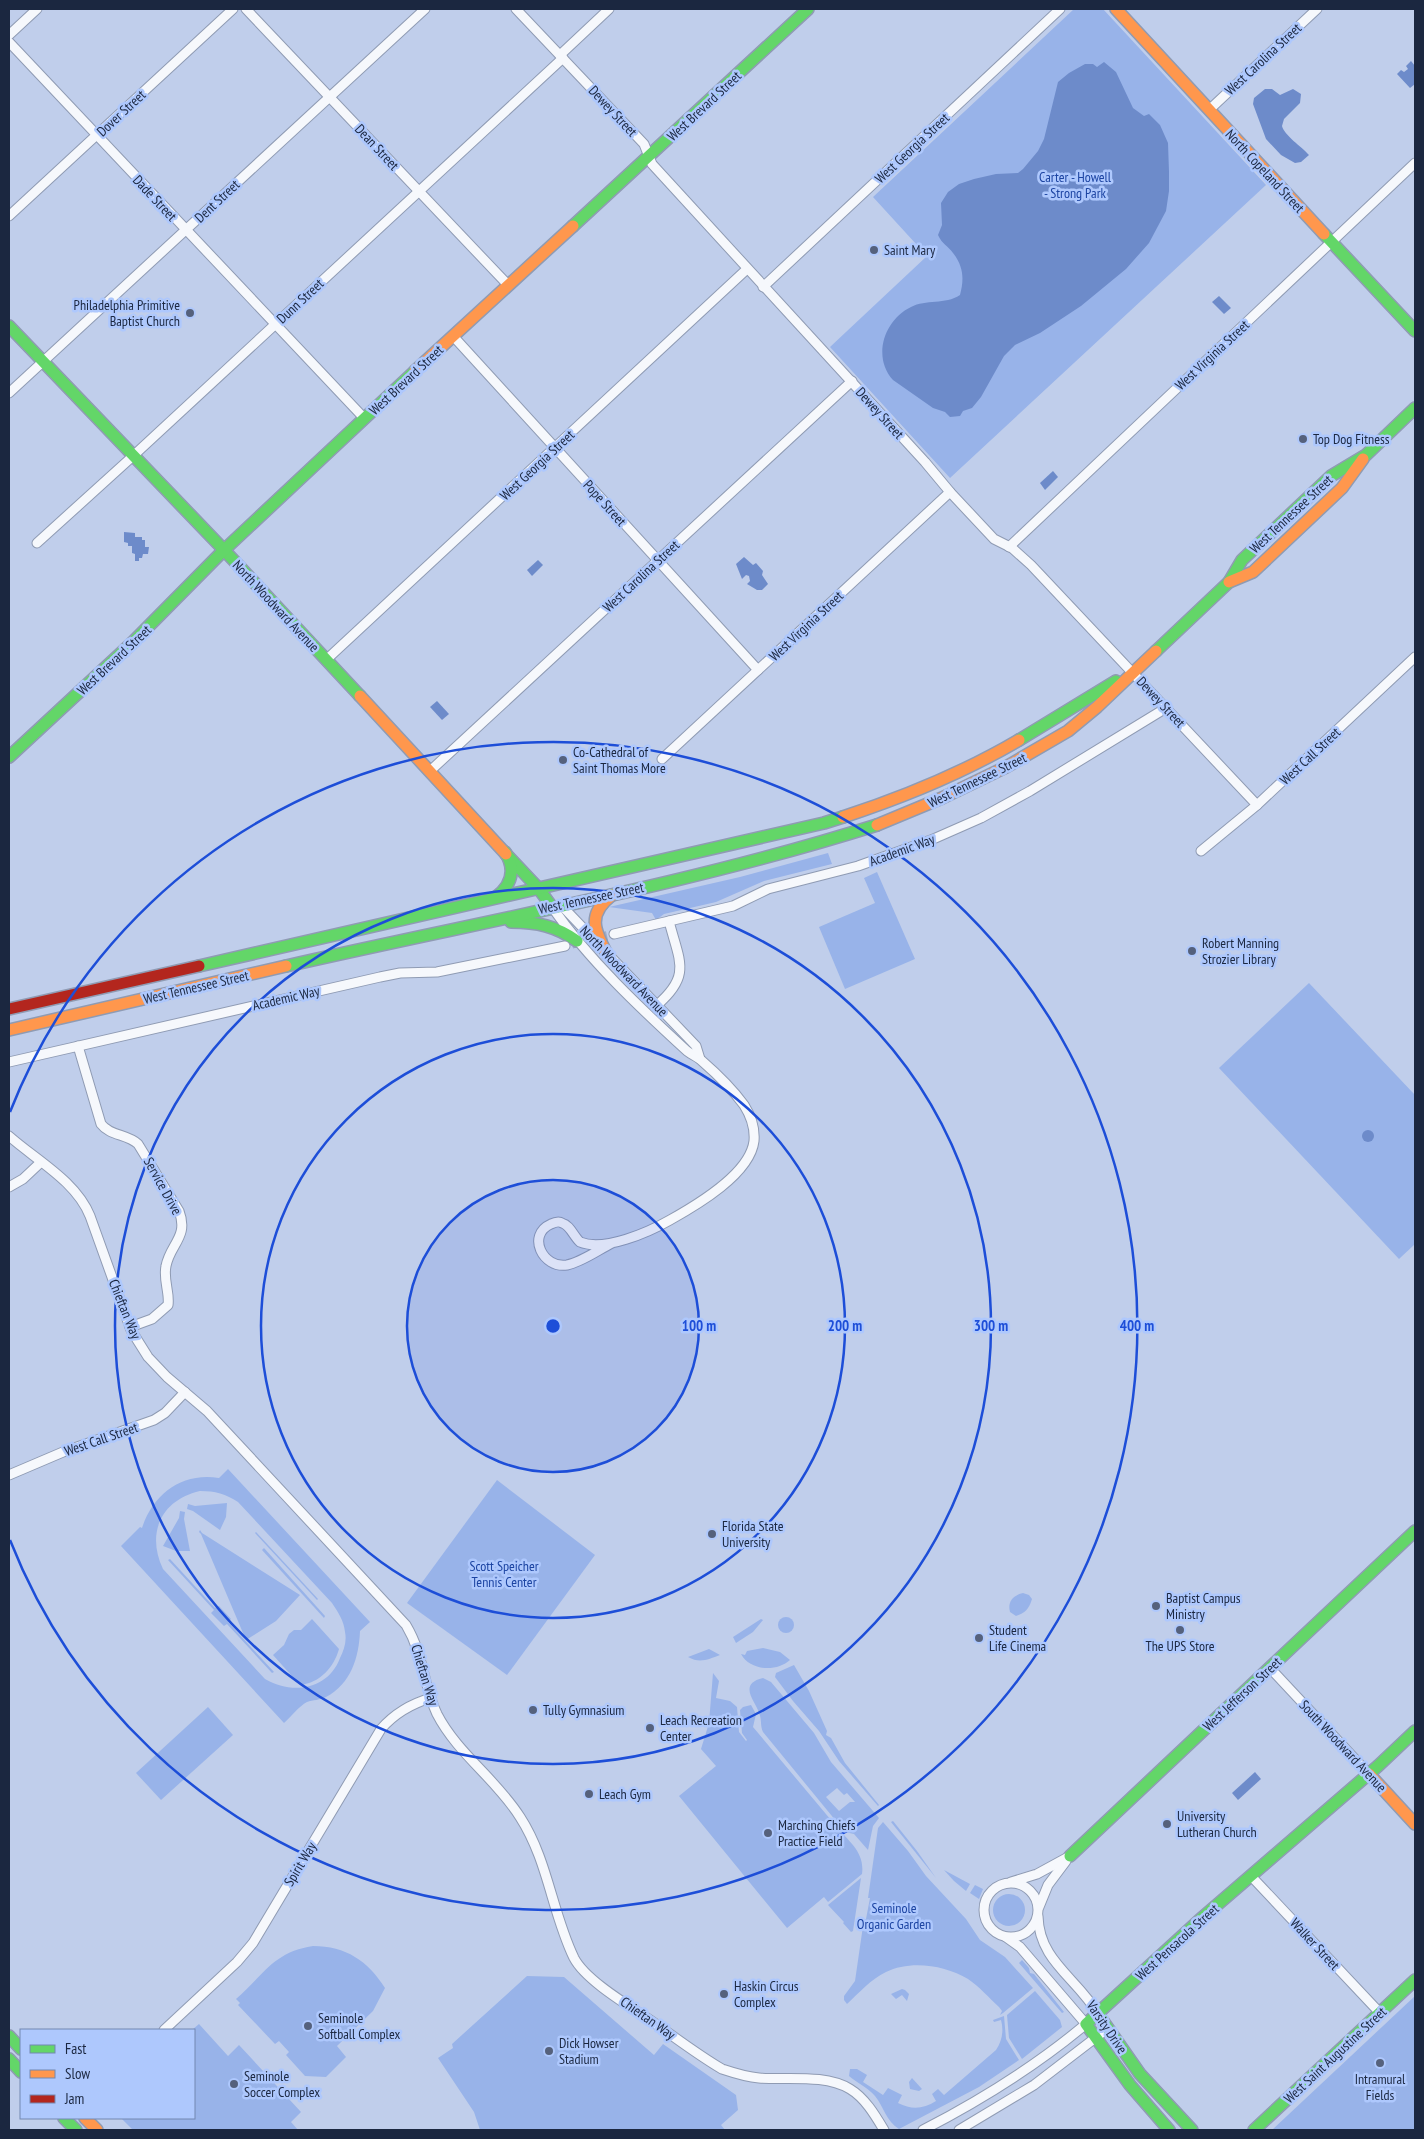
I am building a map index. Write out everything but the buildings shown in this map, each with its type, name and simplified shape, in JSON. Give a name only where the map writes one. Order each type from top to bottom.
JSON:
[{"type":"main road","name":"West Brevard Street","points":[[9,757],[132,644],[224,550],[364,418],[808,9]]},
{"type":"main road","name":"North Copeland Street","points":[[1116,9],[1415,331]]},
{"type":"main road","name":"North Woodward Avenue","points":[[9,326],[224,550],[556,906]]},
{"type":"main road","name":"West Tennessee Street","points":[[9,1030],[487,921],[704,874],[826,841],[877,825],[934,802],[1006,767],[1083,720],[1133,671],[1230,582],[1242,560],[1331,476],[1366,455],[1415,408]]},
{"type":"main road","points":[[1230,582],[1253,572],[1342,488],[1366,455]]},
{"type":"main road","name":"West Tennessee Street","points":[[9,1009],[816,825],[892,800],[979,762],[1133,671]]},
{"type":"main road","points":[[489,900],[502,893],[510,884],[511,867],[505,852]]},
{"type":"main road","points":[[607,954],[597,931],[595,916],[601,904],[615,893]]},
{"type":"main road","points":[[487,921],[545,923],[558,928],[577,941]]},
{"type":"main road","name":"West Jefferson Street","points":[[1070,1856],[1415,1531]]},
{"type":"main road","name":"West Pensacola Street","points":[[1086,2024],[1251,1876],[1369,1774],[1415,1731]]},
{"type":"main road","name":"South Woodward Avenue","points":[[1369,1774],[1415,1824]]},
{"type":"main road","name":"West Saint Augustine Street","points":[[1254,2130],[1415,1980]]},
{"type":"main road","name":"Varsity Drive","points":[[1098,2014],[1147,2083],[1192,2130]]},
{"type":"main road","name":"Varsity Drive","points":[[1086,2024],[1135,2092],[1169,2130]]},
{"type":"main road","points":[[9,2036],[20,2048]]},
{"type":"main road","points":[[9,2059],[20,2071]]},
{"type":"main road","points":[[67,2119],[76,2130]]},
{"type":"main road","points":[[87,2119],[97,2130]]},
{"type":"street","points":[[9,35],[37,9]]},
{"type":"street","name":"Dover Street","points":[[9,216],[233,9]]},
{"type":"street","name":"Dean Street","points":[[246,9],[508,285]]},
{"type":"street","name":"Dent Street","points":[[9,394],[425,9]]},
{"type":"street","name":"Dewey Street","points":[[516,9],[644,144],[652,164],[763,287],[852,381],[950,492],[994,539],[1009,547],[1026,560],[1133,671],[1257,805]]},
{"type":"street","name":"Dunn Street","points":[[37,543],[419,192],[610,9]]},
{"type":"street","name":"West Georgia Street","points":[[763,287],[1060,9]]},
{"type":"street","name":"West Carolina Street","points":[[1209,110],[1317,9]]},
{"type":"street","name":"Dade Street","points":[[9,42],[364,418]]},
{"type":"street","name":"West Virginia Street","points":[[1009,547],[1415,163]]},
{"type":"street","name":"West Georgia Street","points":[[326,660],[747,269]]},
{"type":"street","name":"Pope Street","points":[[453,336],[758,670]]},
{"type":"street","name":"West Carolina Street","points":[[430,771],[852,381]]},
{"type":"street","name":"West Virginia Street","points":[[662,759],[950,492]]},
{"type":"street","name":"West Call Street","points":[[1201,851],[1257,805],[1415,657]]},
{"type":"street","name":"Academic Way","points":[[614,934],[733,906],[768,889],[867,863],[942,835],[1030,791],[1166,708]]},
{"type":"street","name":"North Woodward Avenue","points":[[556,906],[577,941],[687,1051],[700,1059],[742,1102],[748,1113],[754,1136],[750,1155],[735,1174],[689,1209],[655,1227],[612,1243],[575,1263],[564,1265],[553,1263],[544,1257],[538,1242],[544,1229],[551,1224],[559,1222],[566,1225],[578,1241],[583,1244],[598,1245],[612,1243]]},
{"type":"street","name":"North Woodward Avenue","points":[[556,906],[607,954],[696,1046],[700,1059]]},
{"type":"street","points":[[657,1005],[673,991],[680,977],[680,964],[669,921]]},
{"type":"street","name":"Academic Way","points":[[9,1062],[375,978],[400,973],[437,972],[565,946]]},
{"type":"street","name":"Service Drive","points":[[78,1046],[101,1124],[108,1130],[128,1136],[138,1144],[179,1211],[182,1222],[180,1235],[166,1265],[165,1283],[169,1300],[168,1306],[152,1319],[130,1327]]},
{"type":"street","name":"Chieftan Way","points":[[9,1136],[67,1184],[87,1210],[130,1327],[151,1361],[208,1411],[400,1618],[411,1633],[419,1650],[431,1698],[446,1728],[525,1824],[537,1851],[569,1947],[581,1968],[602,1986],[722,2068],[744,2076],[814,2080],[840,2084],[859,2096],[884,2130]]},
{"type":"street","points":[[9,1187],[23,1179],[40,1163]]},
{"type":"street","name":"West Call Street","points":[[9,1475],[63,1452],[148,1423],[162,1416],[186,1392]]},
{"type":"street","name":"South Woodward Avenue","points":[[1270,1668],[1369,1774]]},
{"type":"street","name":"Spirit Way","points":[[165,2029],[250,1948],[381,1729],[408,1706],[431,1698]]},
{"type":"street","name":"West Jefferson Street","points":[[1008,1883],[1037,1874],[1070,1856]]},
{"type":"street","name":"West Jefferson Street","points":[[1038,1913],[1048,1885],[1070,1856]]},
{"type":"street","name":"Walker Street","points":[[1251,1876],[1380,2013]]},
{"type":"street","points":[[1008,1883],[1019,1884],[1028,1889],[1036,1900],[1038,1913],[1029,1931],[1020,1936],[1006,1937],[991,1930],[986,1923],[984,1910],[990,1893],[998,1886],[1008,1883]]},
{"type":"street","name":"Varsity Drive","points":[[1038,1913],[1041,1939],[1046,1951],[1088,1999],[1098,2014]]},
{"type":"street","name":"Varsity Drive","points":[[1006,1937],[1020,1948],[1086,2024]]},
{"type":"street","name":"West Pensacola Street","points":[[923,2130],[1009,2082],[1086,2024]]},
{"type":"street","points":[[959,2130],[1022,2093],[1107,2029]]},
{"type":"green space","name":"Carter - Howell - Strong Park","points":[[1074,9],[1103,9],[1266,185],[950,478],[830,347],[927,256],[873,197]]},
{"type":"green space","points":[[828,853],[832,864],[764,881],[716,902],[664,914],[656,920],[652,913],[609,907],[740,877]]},
{"type":"green space","points":[[877,872],[915,959],[845,989],[819,927],[875,903],[864,878]]},
{"type":"green space","points":[[1309,983],[1415,1095],[1415,1244],[1399,1259],[1219,1068]]},
{"type":"green space","points":[[228,1469],[370,1622],[360,1631],[358,1650],[352,1669],[342,1685],[326,1697],[307,1702],[284,1723],[121,1546],[140,1527],[142,1528],[153,1505],[171,1488],[193,1478],[219,1478]],"holes":[[[200,1491],[215,1492],[238,1502],[332,1603],[342,1620],[346,1639],[344,1649],[334,1669],[318,1683],[297,1688],[275,1684],[265,1679],[163,1569],[156,1543],[160,1520],[175,1502],[187,1495]]]},
{"type":"green space","name":"Scott Speicher Tennis Center","points":[[497,1480],[595,1555],[507,1675],[407,1603]]},
{"type":"green space","points":[[227,1503],[226,1517],[220,1530],[193,1511],[187,1509],[188,1504],[195,1506]]},
{"type":"green space","points":[[180,1511],[185,1512],[184,1519],[190,1551],[176,1551],[163,1546],[179,1518]]},
{"type":"green space","points":[[200,1530],[300,1595],[276,1621],[246,1640],[199,1532]]},
{"type":"green space","points":[[255,1533],[318,1599],[317,1600]]},
{"type":"green space","points":[[264,1548],[325,1616],[324,1618],[262,1550]]},
{"type":"green space","points":[[170,1559],[215,1608],[219,1606],[231,1619],[228,1622],[274,1672],[272,1673],[227,1624],[224,1626],[211,1613],[214,1610],[168,1560]]},
{"type":"green space","points":[[1023,1593],[1029,1595],[1032,1599],[1026,1610],[1016,1616],[1010,1612],[1010,1602],[1014,1597]]},
{"type":"green space","points":[[786,1617],[792,1619],[794,1625],[792,1631],[786,1633],[780,1631],[778,1625],[780,1619]]},
{"type":"green space","points":[[312,1619],[339,1649],[334,1662],[325,1673],[314,1681],[300,1685],[273,1655],[284,1645],[289,1634],[294,1630],[301,1630]]},
{"type":"green space","points":[[761,1619],[763,1620],[753,1632],[736,1643],[733,1637]]},
{"type":"green space","points":[[763,1648],[780,1652],[790,1660],[778,1667],[764,1668],[751,1664],[741,1654],[745,1655],[747,1651]]},
{"type":"green space","points":[[709,1649],[720,1655],[700,1660],[688,1657]]},
{"type":"green space","points":[[794,1665],[809,1691],[827,1731],[826,1735],[831,1738],[845,1763],[878,1806],[839,1761],[819,1731],[775,1677],[776,1673]]},
{"type":"green space","name":"Marching Chiefs Practice Field","points":[[713,1673],[719,1681],[716,1698],[730,1701],[737,1707],[739,1732],[746,1741],[742,1733],[740,1710],[751,1705],[756,1714],[753,1727],[836,1826],[833,1830],[837,1827],[859,1853],[861,1859],[862,1874],[828,1902],[824,1897],[787,1928],[679,1796],[716,1766],[701,1749],[709,1723]]},
{"type":"green space","points":[[763,1678],[771,1682],[814,1733],[831,1762],[879,1818],[873,1826],[868,1850],[854,1834],[845,1832],[763,1732],[760,1715],[750,1694],[751,1684]],"holes":[[[837,1788],[844,1795],[847,1793],[855,1802],[850,1802],[839,1811],[826,1797]]]},
{"type":"green space","points":[[208,1707],[233,1735],[161,1800],[136,1773]]},
{"type":"green space","points":[[893,1821],[917,1851],[936,1878],[891,1822]]},
{"type":"green space","name":"Seminole Organic Garden","points":[[883,1822],[926,1876],[966,1919],[980,1940],[1005,1957],[1033,1988],[1000,2015],[1002,2011],[999,2007],[968,1979],[938,1967],[916,1965],[895,1968],[870,1982],[847,2004],[844,2000],[844,1996],[855,1981],[864,1919],[866,1919],[870,1898],[868,1898],[878,1828]]},
{"type":"green space","points":[[944,1870],[970,1884],[966,1891],[954,1881]]},
{"type":"green space","points":[[861,1878],[853,1931],[851,1932],[828,1905]]},
{"type":"green space","points":[[975,1885],[983,1889],[979,1899],[970,1893]]},
{"type":"green space","points":[[1009,1894],[1020,1899],[1025,1910],[1020,1921],[1009,1926],[998,1921],[993,1910],[998,1899]]},
{"type":"green space","name":"Seminole Softball Complex","points":[[313,1946],[336,1949],[355,1957],[371,1970],[385,1988],[373,2011],[337,2046],[346,2057],[326,2077],[305,2076],[286,2055],[289,2052],[279,2041],[275,2044],[238,2005],[240,2003],[236,1999],[278,1959],[288,1953]]},
{"type":"green space","points":[[1022,1960],[1029,1968],[1030,1973],[1034,1974],[1064,2012],[1062,2013],[1019,1963]]},
{"type":"green space","name":"Dick Howser Stadium","points":[[527,1976],[564,1977],[654,2055],[663,2044],[736,2095],[738,2110],[721,2125],[725,2130],[480,2130],[474,2112],[438,2058],[453,2048],[452,2044]]},
{"type":"green space","points":[[902,1989],[909,1994],[907,2001],[902,1995],[896,1999],[891,1994]]},
{"type":"green space","points":[[1035,1991],[1060,2020],[1062,2027],[1022,2059],[1009,2038],[1007,2015]]},
{"type":"green space","name":"Intramural Fields","points":[[1415,1996],[1415,2130],[1272,2130]]},
{"type":"green space","points":[[1004,2016],[1006,2039],[1019,2060],[979,2087],[899,2129],[888,2118],[875,2096],[849,2076],[850,2069],[857,2069],[867,2075],[863,2082],[883,2095],[888,2088],[902,2095],[898,2103],[913,2108],[927,2106],[936,2101],[932,2094],[938,2089],[944,2095],[996,2050],[1000,2043],[1002,2028],[1001,2020],[994,2022],[993,2020]]},
{"type":"green space","name":"Seminole Soccer Complex","points":[[199,2024],[228,2056],[239,2045],[301,2112],[291,2122],[298,2130],[133,2130],[122,2119],[195,2119],[195,2029],[193,2029]]},
{"type":"green space","points":[[912,2078],[922,2089],[919,2091],[910,2089],[909,2082]]},
{"type":"shaded area","points":[[1411,61],[1415,66],[1415,84],[1410,88],[1397,74],[1401,70],[1404,72],[1408,69],[1406,66]]},
{"type":"shaded area","points":[[1104,62],[1116,72],[1133,108],[1144,116],[1149,114],[1160,125],[1168,143],[1169,191],[1166,211],[1149,243],[1126,269],[1081,306],[1040,333],[1015,345],[1004,356],[981,397],[972,408],[963,411],[960,416],[950,417],[945,412],[933,408],[893,380],[883,361],[882,350],[888,330],[902,313],[911,307],[923,303],[948,300],[960,295],[962,284],[961,268],[957,258],[941,241],[938,235],[942,225],[941,203],[948,192],[959,184],[996,174],[1018,173],[1023,169],[1038,151],[1044,139],[1058,82],[1085,64],[1093,64],[1097,67]]},
{"type":"shaded area","points":[[1265,89],[1272,89],[1280,95],[1293,89],[1301,94],[1300,103],[1284,119],[1282,126],[1283,130],[1309,155],[1301,162],[1295,163],[1281,155],[1266,139],[1253,104],[1254,98]]},
{"type":"shaded area","points":[[1219,296],[1231,308],[1224,314],[1212,302]]},
{"type":"shaded area","points":[[1053,471],[1058,477],[1045,490],[1040,483]]},
{"type":"shaded area","points":[[124,532],[135,533],[135,537],[142,537],[142,540],[145,540],[145,547],[149,547],[148,554],[143,554],[139,561],[135,561],[132,546],[128,546],[128,543],[124,542]]},
{"type":"shaded area","points":[[744,557],[753,565],[756,563],[763,571],[762,575],[768,584],[762,590],[757,590],[747,584],[750,581],[749,576],[746,575],[742,579],[736,564]]},
{"type":"shaded area","points":[[538,560],[543,565],[532,576],[527,570]]},
{"type":"shaded area","points":[[437,701],[449,714],[442,720],[430,707]]},
{"type":"shaded area","points":[[1368,1130],[1374,1136],[1368,1142],[1362,1136]]},
{"type":"shaded area","points":[[1255,1772],[1261,1779],[1238,1800],[1232,1793]]},
{"type":"tunnel","points":[[572,944],[614,934]]},
{"type":"traffic: fast","points":[[573,226],[808,9]]},
{"type":"traffic: fast","points":[[1324,234],[1415,331]]},
{"type":"traffic: fast","points":[[9,326],[224,550],[360,696]]},
{"type":"traffic: fast","points":[[9,757],[132,643],[224,550],[415,371]]},
{"type":"traffic: fast","points":[[1156,651],[1229,582],[1242,560],[1331,476],[1366,455],[1415,408]]},
{"type":"traffic: fast","points":[[1019,740],[1116,681]]},
{"type":"traffic: fast","points":[[199,966],[824,823],[843,817]]},
{"type":"traffic: fast","points":[[286,966],[657,885],[804,847],[877,825]]},
{"type":"traffic: fast","points":[[496,897],[506,887],[511,876],[510,865],[505,852]]},
{"type":"traffic: fast","points":[[506,854],[539,889],[552,907]]},
{"type":"traffic: fast","points":[[511,922],[554,928],[577,941]]},
{"type":"traffic: fast","points":[[1070,1856],[1415,1531]]},
{"type":"traffic: fast","points":[[1169,2130],[1130,2085],[1086,2024],[1203,1917],[1378,1766],[1415,1731]]},
{"type":"traffic: fast","points":[[1254,2130],[1415,1980]]},
{"type":"traffic: fast","points":[[1098,2014],[1140,2074],[1192,2130]]},
{"type":"traffic: fast","points":[[9,2036],[20,2048]]},
{"type":"traffic: fast","points":[[9,2059],[20,2071]]},
{"type":"traffic: fast","points":[[65,2119],[76,2130]]},
{"type":"traffic: slow","points":[[1116,9],[1324,234]]},
{"type":"traffic: slow","points":[[415,371],[573,226]]},
{"type":"traffic: slow","points":[[1229,582],[1253,572],[1342,488],[1363,459]]},
{"type":"traffic: slow","points":[[877,825],[942,798],[1006,767],[1068,731],[1097,707],[1156,651]]},
{"type":"traffic: slow","points":[[360,696],[506,854]]},
{"type":"traffic: slow","points":[[843,817],[933,783],[1019,740]]},
{"type":"traffic: slow","points":[[607,954],[596,930],[595,923],[599,909],[612,895]]},
{"type":"traffic: slow","points":[[9,1030],[286,966]]},
{"type":"traffic: slow","points":[[1369,1774],[1415,1824]]},
{"type":"traffic: slow","points":[[86,2119],[97,2130]]},
{"type":"traffic: jam","points":[[9,1009],[199,966]]},
{"type":"place","name":"Saint Mary","points":[[874,250]]},
{"type":"place","name":"Philadelphia Primitive Baptist Church","points":[[190,313]]},
{"type":"place","name":"Top Dog Fitness","points":[[1303,439]]},
{"type":"place","name":"Co-Cathedral of Saint Thomas More","points":[[563,760]]},
{"type":"place","name":"Robert Manning Strozier Library","points":[[1192,951]]},
{"type":"place","name":"Florida State University","points":[[712,1534]]},
{"type":"place","name":"Baptist Campus Ministry","points":[[1156,1606]]},
{"type":"place","name":"The UPS Store","points":[[1180,1630]]},
{"type":"place","name":"Student Life Cinema","points":[[979,1638]]},
{"type":"place","name":"Tully Gymnasium","points":[[533,1710]]},
{"type":"place","name":"Leach Recreation Center","points":[[650,1728]]},
{"type":"place","name":"Leach Gym","points":[[589,1794]]},
{"type":"place","name":"University Lutheran Church","points":[[1167,1824]]},
{"type":"place","name":"Marching Chiefs Practice Field","points":[[768,1833]]},
{"type":"place","name":"Haskin Circus Complex","points":[[724,1994]]},
{"type":"place","name":"Seminole Softball Complex","points":[[308,2026]]},
{"type":"place","name":"Dick Howser Stadium","points":[[549,2051]]},
{"type":"place","name":"Intramural Fields","points":[[1380,2063]]},
{"type":"place","name":"Seminole Soccer Complex","points":[[234,2084]]}]
